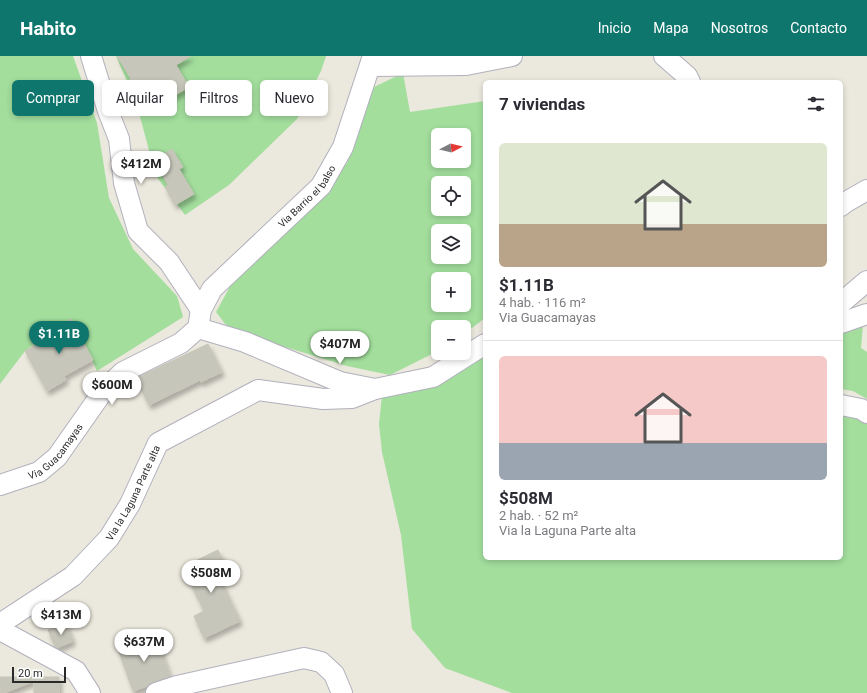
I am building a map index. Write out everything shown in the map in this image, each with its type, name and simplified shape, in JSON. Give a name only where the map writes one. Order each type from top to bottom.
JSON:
[{"type":"street","points":[[91,56],[118,139],[124,183],[138,230],[169,262],[199,319],[245,342],[340,382],[375,389]]},
{"type":"street","points":[[372,61],[466,65],[512,56]]},
{"type":"street","points":[[664,56],[687,76],[689,80]]},
{"type":"street","name":"Via Barrio el balso","points":[[199,319],[212,289],[321,186],[343,147],[372,61]]},
{"type":"street","points":[[843,204],[867,190]]},
{"type":"street","points":[[843,301],[867,281]]},
{"type":"street","points":[[843,322],[867,314]]},
{"type":"street","name":"Via Guacamayas","points":[[0,485],[39,472],[57,457],[104,390],[123,372],[181,343],[199,319]]},
{"type":"street","name":"Via la Laguna Parte alta","points":[[0,624],[73,576],[109,538],[130,504],[158,443],[258,390],[323,399],[352,398],[375,389],[433,376],[483,345]]},
{"type":"street","points":[[843,405],[861,409],[867,413]]},
{"type":"street","points":[[0,630],[76,671],[90,693]]},
{"type":"street","points":[[156,693],[304,658],[321,662],[334,674],[342,693]]},
{"type":"green space","points":[[0,56],[73,56],[82,80],[12,80],[12,116],[94,116],[94,115],[97,123],[109,198],[133,249],[177,296],[183,317],[97,371],[70,319],[25,351],[0,384]]},
{"type":"green space","points":[[116,56],[326,56],[316,80],[260,80],[260,116],[298,116],[297,119],[229,185],[185,215],[156,176],[140,116],[177,116],[177,80],[126,80]]},
{"type":"green space","points":[[403,73],[410,112],[483,101],[483,320],[471,329],[471,320],[431,320],[431,354],[390,375],[347,366],[269,342],[226,325],[216,312],[232,283],[347,163],[372,88]]},
{"type":"green space","points":[[863,324],[861,348],[867,352],[867,399],[853,391],[843,389],[843,331]]},
{"type":"green space","points":[[483,349],[483,560],[843,560],[843,409],[867,423],[867,693],[512,693],[445,668],[412,629],[401,535],[382,452],[379,424],[382,395],[459,360],[471,360],[471,354]]},
{"type":"building","points":[[117,56],[191,56],[176,65],[185,80],[185,89],[177,94],[177,80],[129,80],[131,79]]},
{"type":"building","points":[[172,149],[183,167],[179,169],[194,194],[175,205],[165,187],[168,185],[154,160]]},
{"type":"building","points":[[71,319],[93,360],[64,376],[66,380],[47,391],[25,351],[54,335],[51,330]]},
{"type":"building","points":[[208,344],[222,372],[201,382],[200,380],[149,405],[136,378]]},
{"type":"building","points":[[218,550],[229,573],[219,577],[240,621],[204,638],[194,616],[204,611],[183,567]]},
{"type":"building","points":[[66,623],[73,641],[57,648],[55,647],[48,630]]},
{"type":"building","points":[[156,636],[170,676],[152,682],[147,686],[133,691],[118,649]]},
{"type":"building","points":[[0,677],[59,677],[59,693],[34,693],[34,681],[4,693],[0,693]]}]
